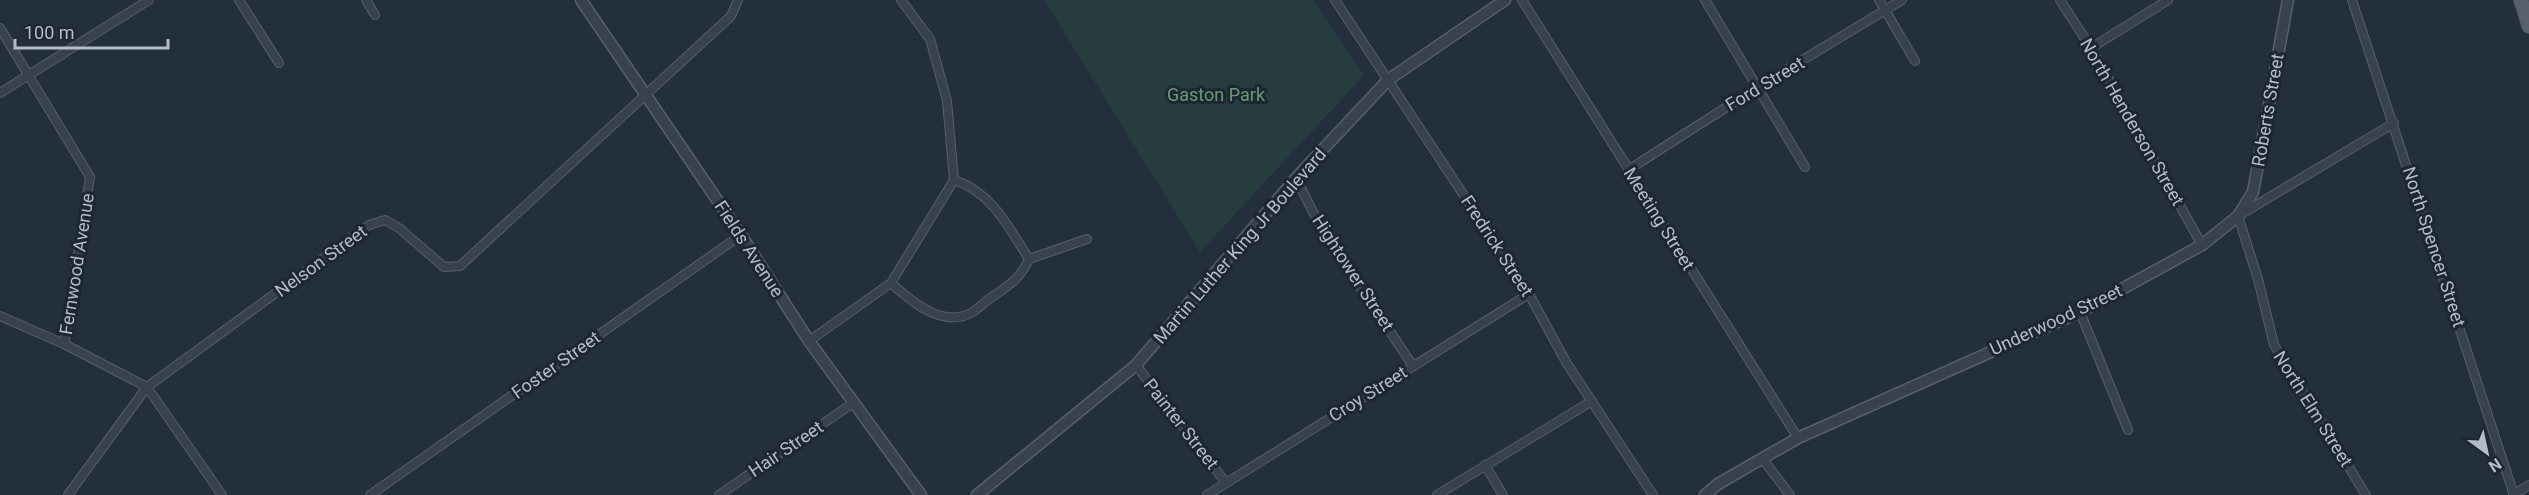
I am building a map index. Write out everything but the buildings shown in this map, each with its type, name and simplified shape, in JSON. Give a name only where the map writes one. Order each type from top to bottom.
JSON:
[{"type":"main road","points":[[2521,0],[2529,26]]},
{"type":"street","points":[[0,93],[149,0]]},
{"type":"street","points":[[238,0],[279,63]]},
{"type":"street","points":[[366,0],[375,15]]},
{"type":"street","name":"Fields Avenue","points":[[581,0],[741,235],[809,341],[921,495]]},
{"type":"street","points":[[646,94],[731,16],[738,0]]},
{"type":"street","points":[[809,341],[891,283],[954,180],[947,101],[930,39],[902,0]]},
{"type":"street","name":"Fredrick Street","points":[[1335,0],[1528,294],[1566,362],[1653,495]]},
{"type":"street","name":"Martin Luther King Jr Boulevard","points":[[977,495],[1136,366],[1296,178],[1388,81],[1505,0]]},
{"type":"street","name":"Meeting Street","points":[[1522,0],[1798,438]]},
{"type":"street","points":[[1705,0],[1805,166]]},
{"type":"street","points":[[1879,0],[1915,61]]},
{"type":"street","name":"Ford Street","points":[[1628,170],[1758,87],[1902,0]]},
{"type":"street","name":"North Henderson Street","points":[[2060,0],[2091,48],[2202,245]]},
{"type":"street","points":[[2091,48],[2168,0]]},
{"type":"street","name":"Roberts Street","points":[[2238,216],[2253,192],[2288,0]]},
{"type":"street","name":"North Spencer Street","points":[[2352,0],[2394,123],[2513,495]]},
{"type":"street","name":"Fernwood Avenue","points":[[0,28],[90,177],[64,344]]},
{"type":"street","name":"Nelson Street","points":[[68,495],[147,387],[369,225],[385,220],[399,228],[444,267],[460,266],[646,94]]},
{"type":"street","name":"Underwood Street","points":[[1705,495],[1718,484],[1798,438],[2080,312],[2202,245],[2238,216],[2394,123]]},
{"type":"street","name":"Hightower Street","points":[[1296,178],[1321,228],[1413,366]]},
{"type":"street","points":[[954,180],[978,190],[997,210],[1029,259]]},
{"type":"street","name":"North Elm Street","points":[[2238,216],[2258,279],[2274,345],[2366,495]]},
{"type":"street","name":"Foster Street","points":[[370,495],[741,235]]},
{"type":"street","points":[[891,283],[913,302],[935,314],[968,314],[1011,284],[1022,274],[1029,259],[1087,239]]},
{"type":"street","name":"Croy Street","points":[[1207,495],[1528,294]]},
{"type":"street","points":[[2080,312],[2128,430]]},
{"type":"street","points":[[0,316],[64,344],[147,387],[222,495]]},
{"type":"street","name":"Painter Street","points":[[1136,366],[1226,483]]},
{"type":"street","points":[[1437,495],[1592,401]]},
{"type":"street","name":"Hair Street","points":[[719,495],[853,403]]},
{"type":"street","points":[[1762,458],[1791,495]]},
{"type":"street","points":[[1485,465],[1503,495]]},
{"type":"street","points":[[2513,495],[2529,485]]},
{"type":"green space","name":"Gaston Park","points":[[1044,0],[1313,0],[1364,75],[1200,252]]}]
